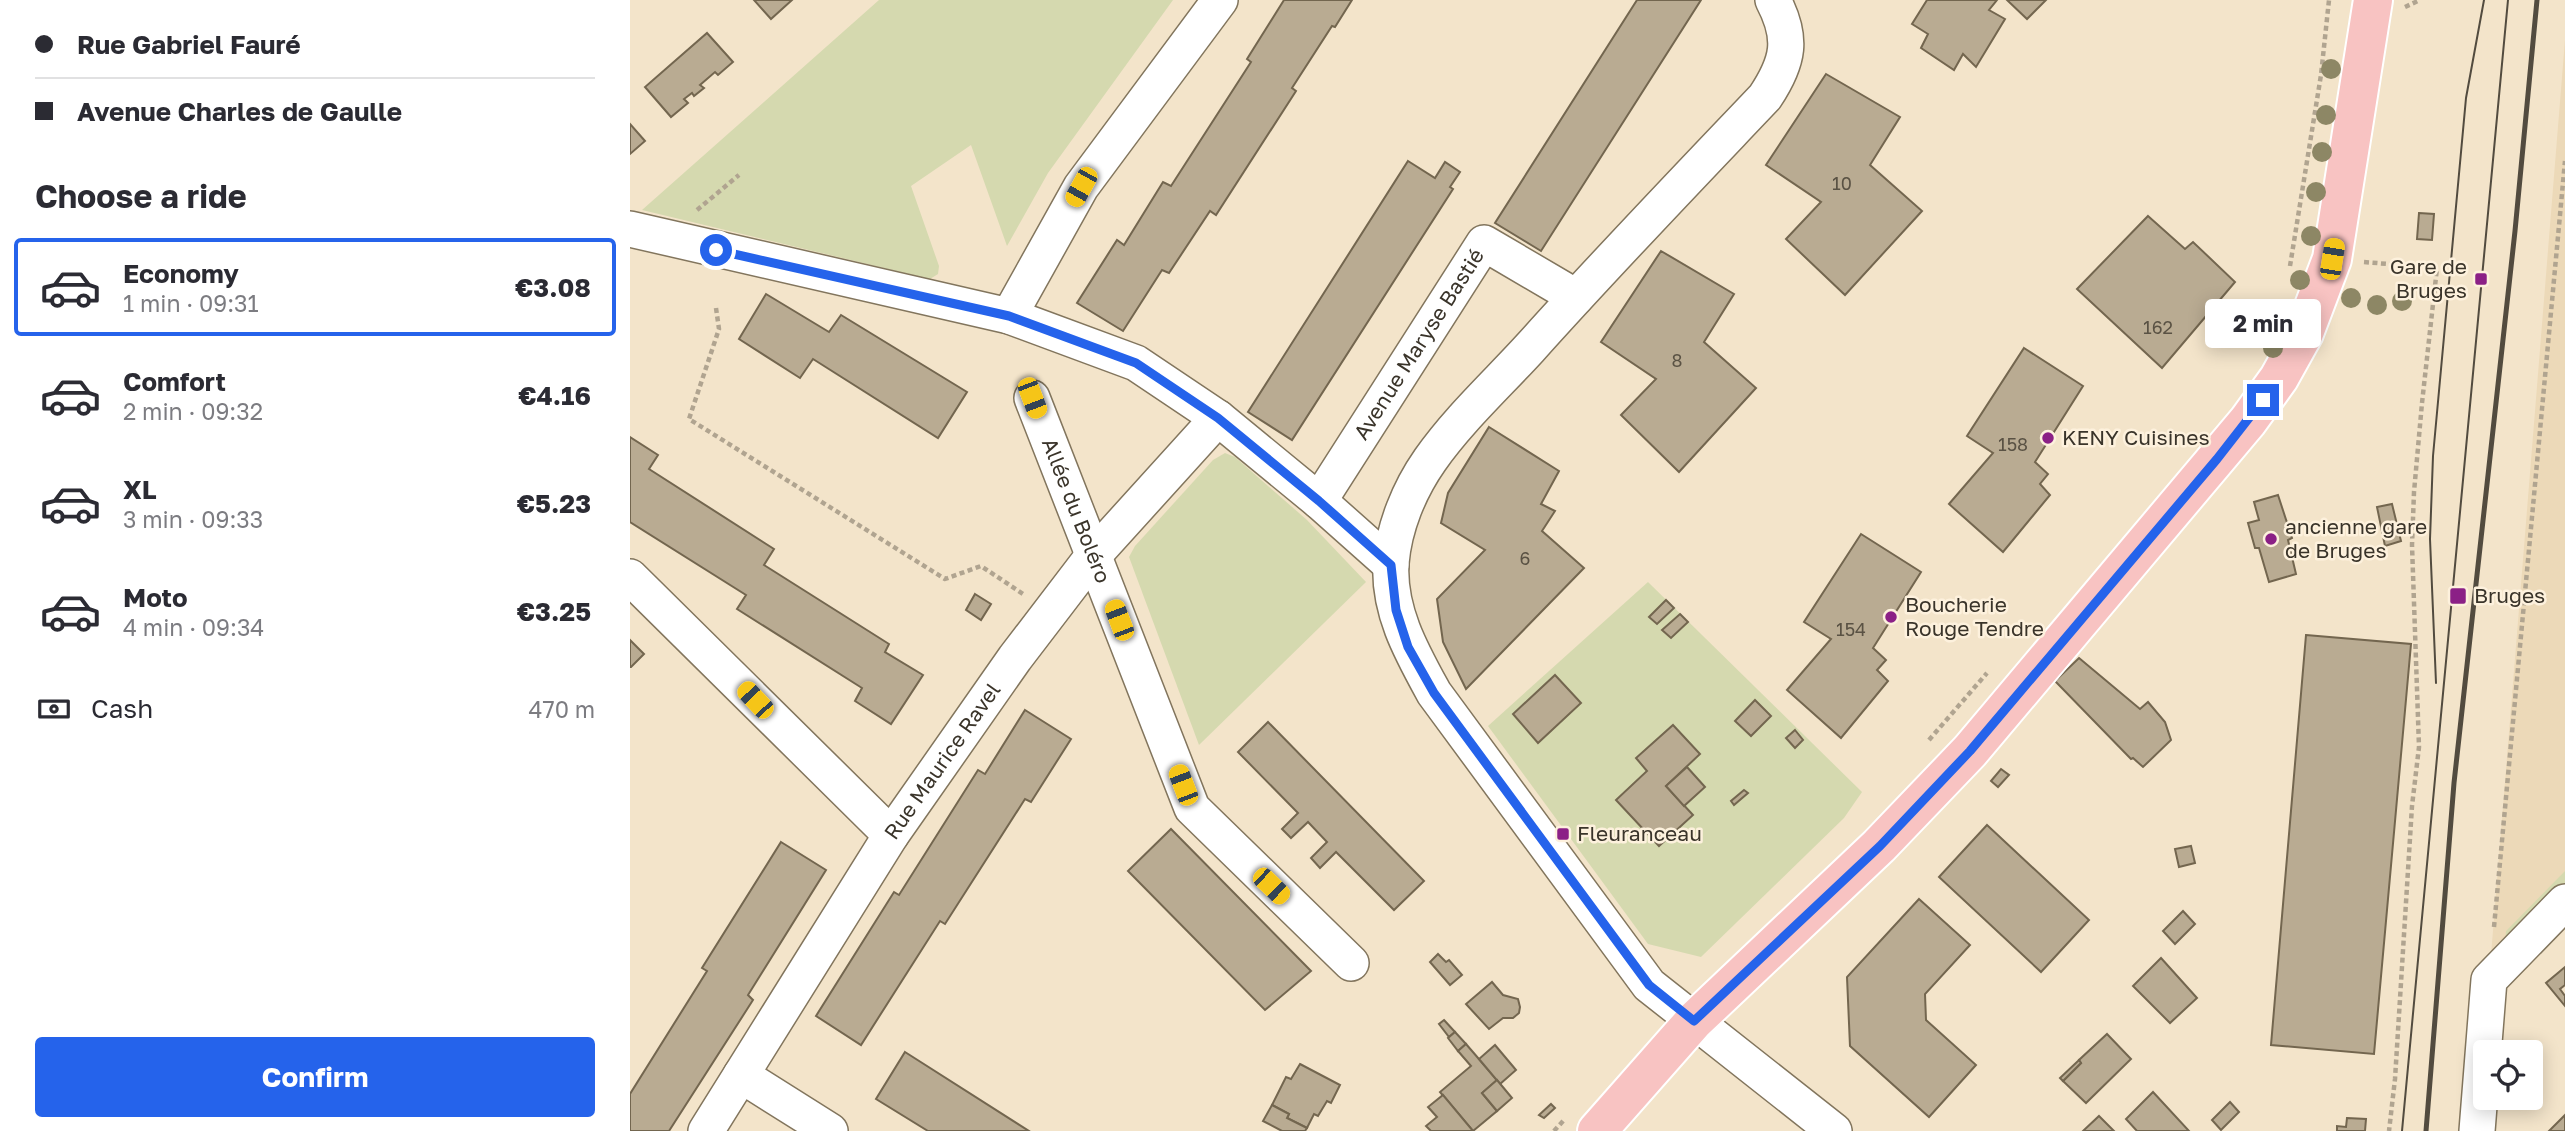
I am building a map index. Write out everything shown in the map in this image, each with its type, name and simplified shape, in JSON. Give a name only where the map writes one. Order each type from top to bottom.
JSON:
[{"type":"main road","points":[[1585,1121],[1880,846],[1970,751],[2248,421],[2278,378],[2304,333],[2332,259],[2373,0]]},
{"type":"street","points":[[1009,316],[1081,187],[1220,0]]},
{"type":"street","points":[[1773,0],[1784,22],[1786,50],[1779,77],[1765,97],[1576,297],[1430,461],[1405,504],[1391,565],[1396,610],[1408,647],[1434,693],[1649,985],[1834,1131]]},
{"type":"street","points":[[630,229],[741,257],[771,261],[1009,316],[1136,363],[1218,418],[1319,501],[1391,565]]},
{"type":"street","name":"Avenue Maryse Bastié","points":[[1319,501],[1484,243],[1576,297]]},
{"type":"street","name":"Allée du Boléro","points":[[1032,398],[1192,808],[1351,963]]},
{"type":"street","name":"Rue Maurice Ravel","points":[[706,1131],[891,835],[1015,658],[1093,556],[1218,418]]},
{"type":"street","points":[[630,577],[891,835]]},
{"type":"street","points":[[2477,1131],[2489,980],[2565,902]]},
{"type":"street","points":[[741,1075],[830,1131]]},
{"type":"path","points":[[2290,272],[2321,75],[2329,0]]},
{"type":"path","points":[[2489,980],[2565,161]]},
{"type":"path","points":[[666,237],[739,175]]},
{"type":"path","points":[[2559,221],[2565,219]]},
{"type":"path","points":[[2332,259],[2437,268],[2414,492],[2412,545],[2419,747],[2412,806],[2395,1079],[2389,1131]]},
{"type":"path","points":[[716,308],[719,329],[689,419],[945,579],[981,566],[1050,612]]},
{"type":"path","points":[[1921,750],[1993,666]]},
{"type":"path","points":[[1554,1131],[1585,1121]]},
{"type":"shaded area","points":[[2565,40],[2565,902],[2489,980]]},
{"type":"green space","points":[[879,0],[1173,0],[1048,173],[1007,246],[971,145],[911,186],[939,266],[938,274],[930,279],[642,210]]},
{"type":"green space","points":[[1225,453],[1235,457],[1307,520],[1366,582],[1199,745],[1129,557],[1135,546],[1213,460]]},
{"type":"green space","points":[[1648,582],[1862,792],[1844,818],[1701,957],[1648,944],[1488,726]]},
{"type":"green space","points":[[2565,871],[2565,903],[2503,965],[2506,931]]},
{"type":"building","points":[[754,0],[792,0],[771,19]]},
{"type":"building","points":[[1284,0],[1352,0],[1292,88],[1296,91],[1216,215],[1210,211],[1169,273],[1162,270],[1123,331],[1077,303],[1117,240],[1124,245],[1163,182],[1171,186],[1251,62],[1247,59]]},
{"type":"building","points":[[1637,0],[1701,0],[1541,251],[1495,223]]},
{"type":"building","points":[[1927,0],[1997,0],[1989,10],[2005,19],[1976,67],[1963,54],[1954,70],[1921,48],[1928,34],[1912,24]]},
{"type":"building","points":[[2007,0],[2046,0],[2027,19]]},
{"type":"building","points":[[707,33],[733,62],[700,85],[704,88],[694,96],[692,93],[684,99],[688,103],[671,117],[645,87]]},
{"type":"building","points":[[1826,74],[1900,117],[1870,165],[1922,211],[1845,295],[1786,239],[1821,202],[1766,165]]},
{"type":"building","points":[[630,124],[645,141],[630,154]]},
{"type":"building","points":[[1408,161],[1435,178],[1445,162],[1460,172],[1450,187],[1453,189],[1292,440],[1248,412]]},
{"type":"building","points":[[2419,213],[2434,214],[2432,240],[2417,239]]},
{"type":"building","points":[[2148,216],[2185,249],[2193,242],[2235,282],[2162,368],[2077,289]]},
{"type":"building","points":[[1661,251],[1734,294],[1704,342],[1756,388],[1679,472],[1621,415],[1656,379],[1601,342]]},
{"type":"building","points":[[766,294],[829,332],[841,315],[967,392],[938,438],[813,359],[800,378],[739,339]]},
{"type":"building","points":[[2024,348],[2083,386],[2035,462],[2048,474],[2040,484],[2050,495],[2003,552],[1949,504],[1993,453],[1967,436]]},
{"type":"building","points":[[1489,427],[1559,471],[1541,504],[1555,511],[1542,531],[1584,568],[1466,689],[1443,642],[1437,599],[1485,550],[1441,523],[1448,493]]},
{"type":"building","points":[[630,437],[658,455],[649,469],[774,549],[764,565],[889,644],[885,652],[923,675],[891,724],[855,701],[862,688],[737,609],[746,595],[630,522]]},
{"type":"building","name":"ancienne gare de Bruges","points":[[2278,495],[2292,538],[2288,540],[2296,574],[2269,582],[2248,523],[2259,520],[2254,502]]},
{"type":"building","points":[[2392,504],[2401,541],[2385,546],[2377,507]]},
{"type":"building","points":[[1861,534],[1921,572],[1873,648],[1886,660],[1877,670],[1888,681],[1841,738],[1787,690],[1831,639],[1804,622]]},
{"type":"building","points":[[975,594],[991,604],[981,620],[966,610]]},
{"type":"building","points":[[1666,600],[1674,608],[1657,624],[1649,617]]},
{"type":"building","points":[[1680,614],[1688,622],[1671,638],[1662,630]]},
{"type":"building","points":[[2306,635],[2411,644],[2374,1054],[2271,1045]]},
{"type":"building","points":[[630,640],[644,654],[631,667],[630,667]]},
{"type":"building","points":[[2079,658],[2140,709],[2148,702],[2165,722],[2171,740],[2143,767],[2131,759],[2055,681]]},
{"type":"building","points":[[1555,675],[1581,703],[1538,743],[1513,714]]},
{"type":"building","points":[[1755,700],[1771,716],[1751,736],[1735,721]]},
{"type":"building","points":[[1025,710],[1071,739],[1031,802],[1025,799],[945,924],[940,921],[861,1045],[816,1016],[894,892],[899,895],[978,770],[985,774]]},
{"type":"building","points":[[1268,722],[1424,881],[1394,910],[1336,852],[1320,868],[1311,858],[1327,842],[1308,822],[1291,838],[1282,829],[1298,813],[1238,752]]},
{"type":"building","points":[[1673,725],[1700,754],[1666,786],[1693,815],[1659,846],[1616,800],[1647,771],[1636,758]]},
{"type":"building","points":[[1795,730],[1803,740],[1795,748],[1786,738]]},
{"type":"building","points":[[1687,767],[1705,787],[1684,806],[1666,786]]},
{"type":"building","points":[[2001,769],[2009,775],[1998,787],[1991,781]]},
{"type":"building","points":[[1744,790],[1748,793],[1734,805],[1731,801]]},
{"type":"building","points":[[1987,825],[2089,920],[2041,972],[1939,877]]},
{"type":"building","points":[[1171,829],[1311,971],[1265,1010],[1128,871]]},
{"type":"building","points":[[781,842],[826,870],[748,995],[753,1000],[669,1131],[630,1131],[630,1094],[707,971],[702,968]]},
{"type":"building","points":[[2191,846],[2195,863],[2179,867],[2175,849]]},
{"type":"building","points":[[1919,899],[1970,945],[1925,994],[1926,1020],[1976,1065],[1929,1117],[1850,1046],[1847,977]]},
{"type":"building","points":[[2183,911],[2195,924],[2175,944],[2163,931]]},
{"type":"building","points":[[1438,954],[1446,962],[1449,960],[1462,975],[1450,985],[1430,962]]},
{"type":"building","points":[[2161,958],[2197,998],[2170,1023],[2133,986]]},
{"type":"building","points":[[2565,967],[2565,985],[2560,989],[2565,996],[2565,1006],[2546,983]]},
{"type":"building","points":[[1492,982],[1503,995],[1518,999],[1520,1007],[1519,1013],[1513,1018],[1503,1018],[1489,1029],[1466,1004]]},
{"type":"building","points":[[1444,1020],[1455,1032],[1449,1037],[1439,1024]]},
{"type":"building","points":[[1455,1032],[1466,1044],[1458,1051],[1448,1038]]},
{"type":"building","points":[[2107,1034],[2131,1059],[2086,1103],[2063,1081],[2081,1063],[2079,1060]]},
{"type":"building","points":[[1466,1044],[1497,1080],[1482,1093],[1497,1111],[1473,1131],[1440,1092],[1471,1066],[1458,1051]]},
{"type":"building","points":[[1495,1045],[1516,1070],[1500,1084],[1479,1059]]},
{"type":"building","points":[[905,1052],[1029,1131],[928,1131],[876,1099]]},
{"type":"building","points":[[2079,1060],[2081,1063],[2063,1081],[2060,1078]]},
{"type":"building","points":[[1300,1064],[1340,1085],[1331,1103],[1327,1101],[1318,1116],[1314,1114],[1307,1128],[1287,1118],[1289,1114],[1272,1105],[1286,1077],[1291,1079]]},
{"type":"building","points":[[1497,1080],[1512,1098],[1497,1111],[1482,1093]]},
{"type":"building","points":[[2153,1092],[2189,1131],[2137,1131],[2126,1119]]},
{"type":"building","points":[[1443,1095],[1473,1131],[1431,1131],[1426,1126],[1437,1117],[1428,1107]]},
{"type":"building","points":[[2230,1102],[2239,1112],[2221,1130],[2212,1120]]},
{"type":"building","points":[[1551,1104],[1555,1108],[1544,1118],[1539,1115]]},
{"type":"building","points":[[1272,1105],[1289,1114],[1287,1118],[1307,1128],[1305,1131],[1282,1131],[1263,1121]]},
{"type":"building","points":[[2565,1115],[2565,1131],[2549,1131]]},
{"type":"building","points":[[2099,1116],[2114,1131],[2083,1131]]},
{"type":"building","points":[[2347,1118],[2366,1119],[2365,1131],[2337,1131],[2337,1126],[2346,1127]]},
{"type":"tram line","points":[[2436,683],[2430,539],[2433,456],[2466,98],[2484,0]]},
{"type":"tram line","points":[[2402,1131],[2508,0]]},
{"type":"railway","points":[[2426,1131],[2454,783],[2515,231],[2537,0]]},
{"type":"place","name":"Gare de Bruges","points":[[2481,279]]},
{"type":"place","name":"KENY Cuisines","points":[[2048,438]]},
{"type":"place","name":"ancienne gare de Bruges","points":[[2271,539]]},
{"type":"place","name":"Bruges","points":[[2458,596]]},
{"type":"place","name":"Boucherie Rouge Tendre","points":[[1891,617]]},
{"type":"place","name":"Fleuranceau","points":[[1563,834]]},
{"type":"route","points":[[716,250],[1009,316],[1136,363],[1218,418],[1319,501],[1391,565],[1396,610],[1408,647],[1434,693],[1649,985],[1694,1021],[1880,846],[1970,751],[2217,459],[2263,400]]}]
